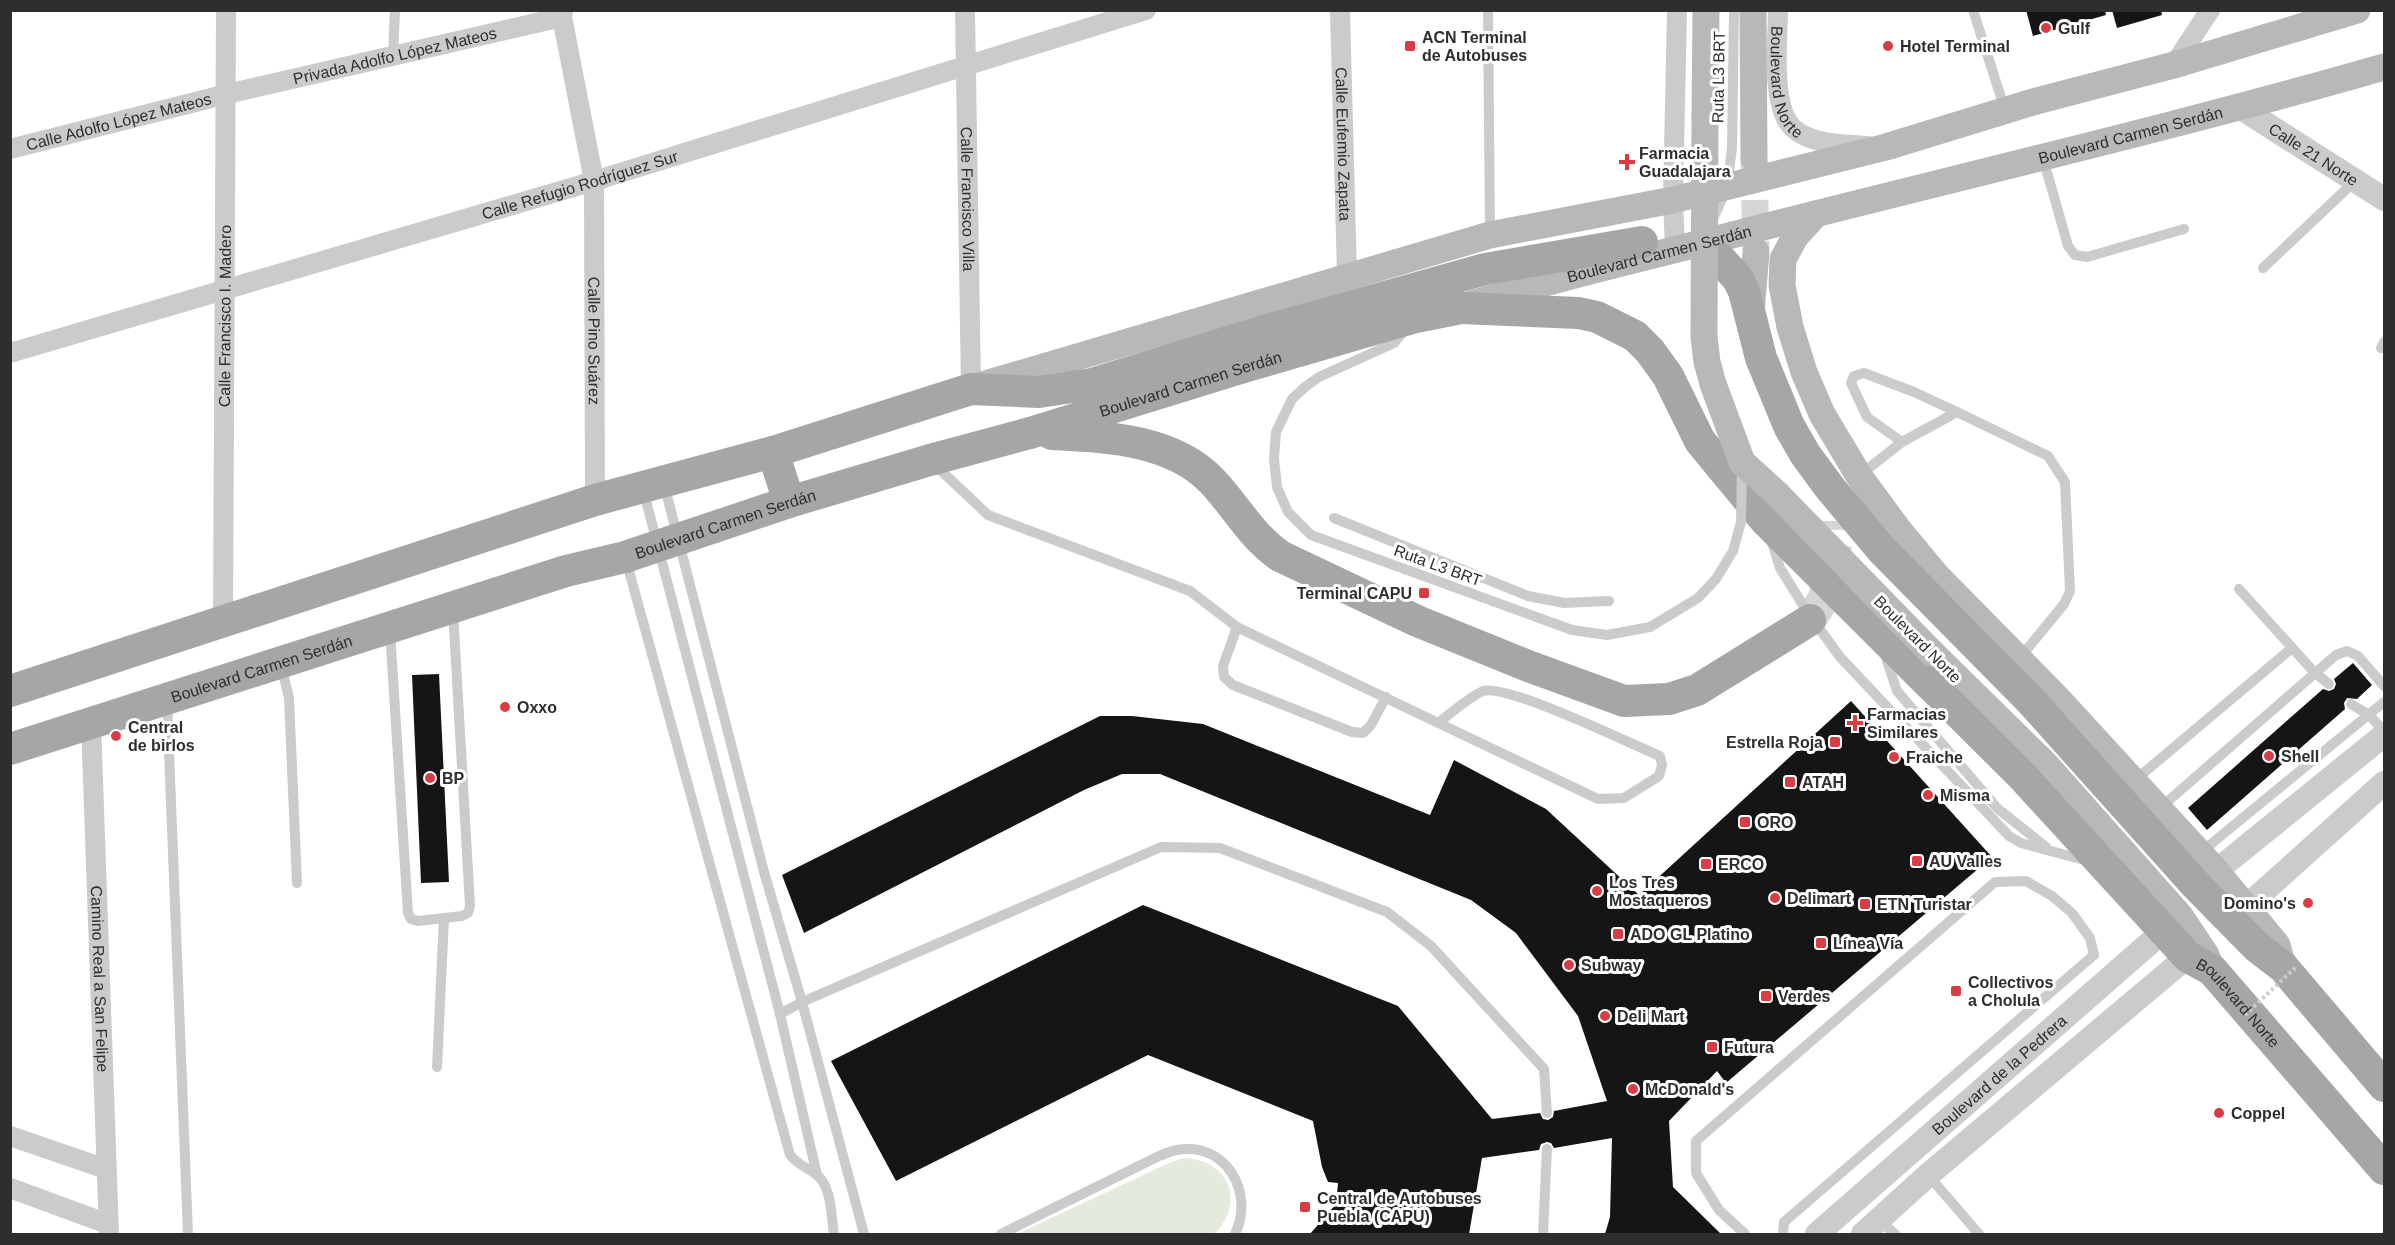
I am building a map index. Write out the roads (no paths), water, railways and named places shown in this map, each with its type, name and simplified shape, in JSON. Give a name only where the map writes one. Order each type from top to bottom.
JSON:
[{"type":"main road","name":"Boulevard Norte","points":[[1706,10],[1704,337],[1713,384],[1742,462],[1777,494],[1932,653],[2046,765],[2200,958],[2385,1169]]},
{"type":"main road","name":"Boulevard Norte","points":[[1753,10],[1754,159]]},
{"type":"main road","points":[[10,691],[595,501],[773,452],[971,389],[1347,276],[1490,235],[1673,200],[1886,147],[2005,110],[2174,65],[2357,10]]},
{"type":"main road","name":"Boulevard Carmen Serdán","points":[[10,749],[566,571],[668,543],[789,502],[1030,433],[1416,317],[1461,308],[1511,292],[1697,251],[1816,214],[2241,108],[2385,67]]},
{"type":"main road","points":[[1816,214],[1795,237],[1784,259],[1782,285],[1790,327],[1804,372],[1822,414],[1859,476],[1898,529],[1937,576],[2160,808],[2208,862],[2277,945],[2289,967],[2385,1086]]},
{"type":"main road","points":[[971,389],[1039,392],[1092,384],[1264,331],[1485,269],[1642,242]]},
{"type":"main road","points":[[1697,251],[1738,279],[1748,304],[1750,318],[1771,384],[1789,426],[1805,454],[1830,488],[1882,550],[2031,701],[2196,885],[2257,947],[2289,967]]},
{"type":"main road","points":[[1750,318],[1756,252]]},
{"type":"main road","name":"Boulevard Norte","points":[[1461,308],[1579,313],[1614,324],[1635,336],[1650,351],[1668,376],[1701,441],[1766,521],[2023,777],[2103,865],[2173,924]]},
{"type":"main road","points":[[1030,433],[1119,439],[1173,455],[1196,467],[1213,482],[1250,529],[1266,546],[1280,556],[1417,621],[1528,666],[1624,701],[1661,700],[1697,690],[1809,620]]},
{"type":"main road","points":[[773,452],[789,502]]},
{"type":"main road","points":[[1830,488],[1836,521]]},
{"type":"street","name":"Calle Francisco I. Madero","points":[[223,621],[226,10]]},
{"type":"street","name":"Calle Francisco Villa","points":[[965,10],[964,67],[971,389]]},
{"type":"street","name":"Calle Refugio Rodríguez Sur","points":[[10,353],[594,181],[1146,10]]},
{"type":"street","name":"Calle Eufemio Zapata","points":[[1340,10],[1347,276]]},
{"type":"street","points":[[1677,10],[1673,200],[1697,251]]},
{"type":"street","name":"Boulevard Norte","points":[[1778,10],[1778,91],[1784,113],[1793,128],[1812,138],[1842,144],[1886,147]]},
{"type":"street","points":[[2174,65],[2210,10]]},
{"type":"street","name":"Privada Adolfo López Mateos","points":[[227,94],[562,14]]},
{"type":"street","name":"Calle Pino Suárez","points":[[562,14],[594,181],[595,501]]},
{"type":"street","name":"Calle Adolfo López Mateos","points":[[10,149],[227,94]]},
{"type":"street","name":"Calle 21 Norte","points":[[2241,108],[2385,200]]},
{"type":"street","name":"Camino Real a San Felipe","points":[[91,723],[108,1229]]},
{"type":"street","points":[[2208,862],[2250,828],[2385,733]]},
{"type":"street","points":[[2246,907],[2385,783]]},
{"type":"street","name":"Boulevard de la Pedrera","points":[[1817,1234],[2173,924]]},
{"type":"street","name":"Boulevard de la Pedrera","points":[[1879,1230],[1928,1175],[2200,958]]},
{"type":"street","points":[[10,1136],[106,1169]]},
{"type":"street","points":[[10,1188],[108,1229]]},
{"type":"lane","points":[[393,56],[395,10]]},
{"type":"lane","points":[[1488,10],[1490,235]]},
{"type":"lane","name":"Ruta L3 BRT","points":[[1697,251],[1726,188],[1732,148],[1734,10]]},
{"type":"lane","points":[[1973,10],[2005,110]]},
{"type":"lane","points":[[2043,157],[2068,246],[2075,255],[2087,257],[2184,229]]},
{"type":"lane","points":[[2263,268],[2355,181]]},
{"type":"lane","name":"Ruta L3 BRT","points":[[1416,317],[1394,344],[1319,377],[1292,399],[1276,432],[1274,459],[1277,487],[1288,512],[1311,535],[1572,630],[1607,634],[1650,627],[1698,598],[1716,579],[1732,551],[1741,522],[1742,462]]},
{"type":"lane","points":[[1902,442],[1867,417],[1851,384],[1854,376],[1864,373],[1914,392],[2048,456],[2065,482],[2070,591],[2064,604],[2019,660]]},
{"type":"lane","points":[[1859,476],[1902,442],[1957,412]]},
{"type":"lane","points":[[930,460],[988,515],[1190,591],[1237,627],[1386,697],[1438,723],[1598,799],[1624,798],[1659,776],[1662,765],[1660,756],[1523,698],[1497,690],[1483,691],[1438,723]]},
{"type":"lane","points":[[653,484],[818,1175],[825,1185],[834,1234]]},
{"type":"lane","points":[[653,484],[668,543],[802,1002],[864,1234]]},
{"type":"lane","points":[[1334,518],[1528,596],[1564,603],[1609,601]]},
{"type":"lane","points":[[1766,521],[1780,568],[1806,610],[1840,657],[2010,836],[2021,843],[2103,865]]},
{"type":"lane","points":[[625,556],[790,1155],[798,1164],[818,1175]]},
{"type":"lane","points":[[2239,589],[2315,673],[2329,684]]},
{"type":"lane","points":[[390,628],[408,913],[411,919],[418,921],[462,916],[468,913],[470,906],[453,607]]},
{"type":"lane","points":[[1237,627],[1223,666],[1224,677],[1233,685],[1352,732],[1363,732],[1371,725],[1386,697]]},
{"type":"lane","points":[[1883,637],[1884,656],[1897,691],[1997,808],[2051,851]]},
{"type":"lane","points":[[2133,781],[2292,648]]},
{"type":"lane","points":[[2160,808],[2336,655],[2347,651],[2358,656],[2385,686]]},
{"type":"lane","points":[[280,662],[289,698],[297,883]]},
{"type":"lane","points":[[167,698],[188,1234]]},
{"type":"lane","points":[[2250,828],[2385,702]]},
{"type":"lane","points":[[2351,704],[2369,715],[2385,733]]},
{"type":"lane","points":[[780,1014],[802,1002],[1161,847],[1220,848],[1387,912],[1431,945],[1544,1069],[1547,1113]]},
{"type":"lane","points":[[1745,1234],[1719,1210],[1696,1173],[1696,1141],[1995,882],[2026,880],[2052,896],[2072,913],[2091,938],[2094,955],[1784,1222],[1783,1234]]},
{"type":"lane","points":[[437,1066],[444,918]]},
{"type":"lane","points":[[1001,1234],[1177,1149],[1197,1150],[1212,1155],[1228,1168],[1238,1184],[1243,1205],[1235,1234]]},
{"type":"lane","points":[[1543,1234],[1547,1149]]},
{"type":"lane","points":[[1928,1175],[1979,1234]]},
{"type":"tunnel","points":[[1754,159],[1756,250]]},
{"type":"tunnel","points":[[1810,620],[1825,596],[1832,573],[1836,521]]},
{"type":"place","name":"Gulf","points":[[2046,28]]},
{"type":"place","name":"ACN Terminal de Autobuses","points":[[1410,46]]},
{"type":"place","name":"Hotel Terminal","points":[[1888,46]]},
{"type":"place","name":"Farmacia Guadalajara","points":[[1627,162]]},
{"type":"place","name":"Terminal CAPU","points":[[1424,593]]},
{"type":"place","name":"Oxxo","points":[[505,707]]},
{"type":"place","name":"Farmacias Similares","points":[[1855,723]]},
{"type":"place","name":"Central de birlos","points":[[116,736]]},
{"type":"place","name":"Estrella Roja","points":[[1835,742]]},
{"type":"place","name":"Shell","points":[[2269,756]]},
{"type":"place","name":"Fraiche","points":[[1894,757]]},
{"type":"place","name":"BP","points":[[430,778]]},
{"type":"place","name":"ATAH","points":[[1790,782]]},
{"type":"place","name":"Misma","points":[[1928,795]]},
{"type":"place","name":"ORO","points":[[1745,822]]},
{"type":"place","name":"AU Valles","points":[[1917,861]]},
{"type":"place","name":"ERCO","points":[[1706,864]]},
{"type":"place","name":"Los Tres Mostaqueros","points":[[1597,891]]},
{"type":"place","name":"Delimart","points":[[1775,898]]},
{"type":"place","name":"Domino's","points":[[2308,903]]},
{"type":"place","name":"ETN Turistar","points":[[1865,904]]},
{"type":"place","name":"ADO GL Platino","points":[[1618,934]]},
{"type":"place","name":"Línea Vía","points":[[1821,943]]},
{"type":"place","name":"Subway","points":[[1569,965]]},
{"type":"place","name":"Collectivos a Cholula","points":[[1956,991]]},
{"type":"place","name":"Verdes","points":[[1766,996]]},
{"type":"place","name":"Deli Mart","points":[[1605,1016]]},
{"type":"place","name":"Futura","points":[[1712,1047]]},
{"type":"place","name":"McDonald's","points":[[1633,1089]]},
{"type":"place","name":"Coppel","points":[[2219,1113]]},
{"type":"place","name":"Central de Autobuses Puebla (CAPU)","points":[[1305,1207]]}]
